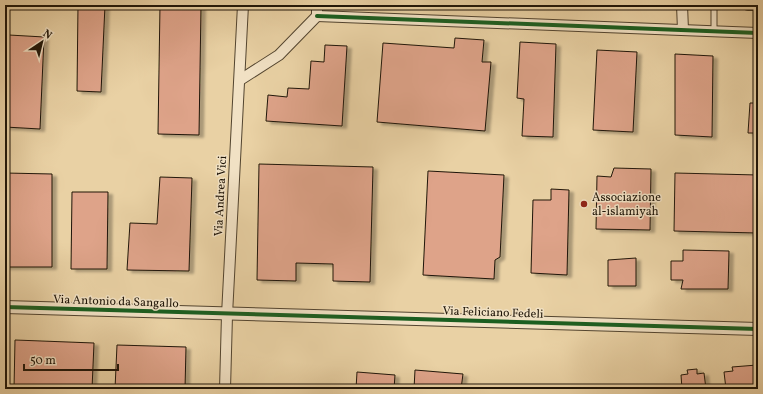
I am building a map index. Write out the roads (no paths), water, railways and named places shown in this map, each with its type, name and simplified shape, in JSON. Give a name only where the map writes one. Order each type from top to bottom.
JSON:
[{"type":"street","name":"Via Andrea Vici","points":[[225,389],[227,315],[243,5]]},
{"type":"street","points":[[240,80],[279,55],[317,16],[317,5]]},
{"type":"street","points":[[682,5],[684,30]]},
{"type":"street","points":[[748,5],[758,5]]},
{"type":"street","points":[[317,16],[758,33]]},
{"type":"street","name":"Via Antonio da Sangallo","points":[[5,307],[227,315]]},
{"type":"street","name":"Via Feliciano Fedeli","points":[[227,315],[758,329]]},
{"type":"lane","points":[[714,5],[714,31]]},
{"type":"place","name":"Associazione al-islamiyah","points":[[584,204]]}]
